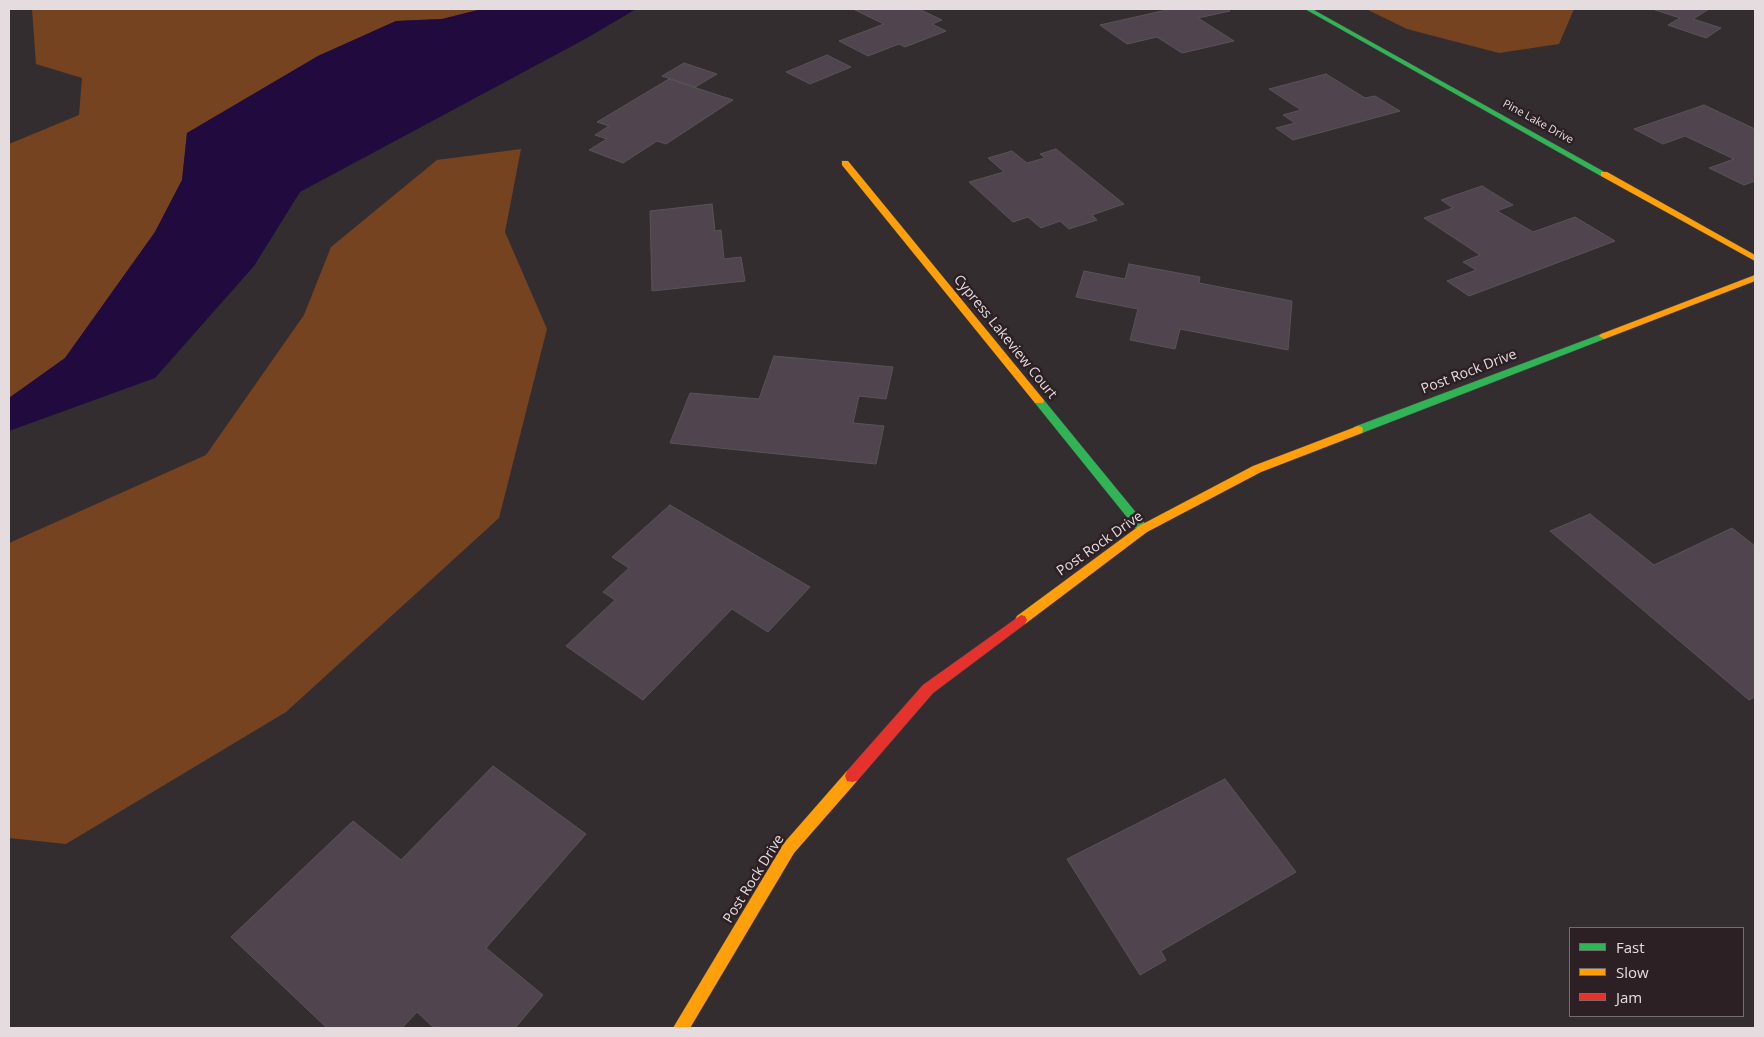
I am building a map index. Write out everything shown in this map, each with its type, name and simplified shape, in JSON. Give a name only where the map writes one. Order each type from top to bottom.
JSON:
[{"type":"street","name":"Pine Lake Drive","points":[[1308,9],[1755,258]]},
{"type":"street","name":"Cypress Lakeview Court","points":[[845,163],[1143,529]]},
{"type":"street","name":"Post Rock Drive","points":[[681,1028],[789,848],[928,689],[1143,529],[1257,469],[1755,278]]},
{"type":"shaded area","points":[[32,9],[482,9],[442,19],[396,21],[318,56],[187,133],[182,180],[155,232],[65,358],[9,398],[9,144],[79,115],[82,78],[36,64]]},
{"type":"shaded area","points":[[482,9],[636,9],[587,38],[300,192],[254,266],[155,378],[9,431],[9,398],[65,358],[155,232],[182,180],[187,133],[318,56],[396,21],[442,19]]},
{"type":"shaded area","points":[[1366,9],[1574,9],[1559,44],[1499,53],[1407,29]]},
{"type":"shaded area","points":[[521,149],[505,232],[547,329],[499,518],[286,712],[66,844],[9,838],[9,543],[206,455],[304,315],[331,247],[437,160]]},
{"type":"building","points":[[853,9],[919,9],[942,20],[932,24],[946,31],[905,47],[899,44],[868,56],[839,41],[884,24]]},
{"type":"building","points":[[1171,9],[1227,9],[1230,11],[1198,18],[1234,41],[1182,53],[1157,37],[1127,44],[1100,25]]},
{"type":"building","points":[[1652,9],[1709,9],[1693,19],[1721,28],[1706,38],[1668,25],[1680,18]]},
{"type":"building","points":[[827,55],[851,67],[810,84],[786,72]]},
{"type":"building","points":[[684,63],[717,74],[695,87],[662,76]]},
{"type":"building","points":[[1326,74],[1365,98],[1375,96],[1400,111],[1293,140],[1276,128],[1295,123],[1283,115],[1301,110],[1269,89]]},
{"type":"building","points":[[669,79],[733,100],[666,144],[657,141],[623,163],[589,150],[607,139],[595,135],[609,126],[597,122]]},
{"type":"building","points":[[1704,105],[1755,129],[1755,181],[1744,185],[1709,168],[1734,159],[1685,136],[1663,144],[1634,129]]},
{"type":"building","points":[[1056,149],[1124,204],[1092,215],[1097,220],[1069,229],[1060,221],[1041,228],[1028,217],[1013,222],[969,182],[1004,172],[988,158],[1012,151],[1027,163],[1045,158],[1040,154]]},
{"type":"building","points":[[1482,186],[1513,205],[1497,211],[1533,232],[1575,217],[1615,241],[1469,296],[1447,281],[1476,270],[1463,262],[1480,255],[1424,218],[1453,208],[1441,200]]},
{"type":"building","points":[[712,204],[715,231],[721,230],[724,259],[741,257],[745,281],[652,291],[650,211]]},
{"type":"building","points":[[1129,264],[1200,277],[1199,283],[1292,301],[1288,350],[1180,329],[1175,349],[1130,340],[1138,309],[1076,297],[1084,271],[1125,279]]},
{"type":"building","points":[[774,356],[893,367],[886,399],[859,396],[853,423],[884,426],[876,464],[670,443],[690,393],[759,399]]},
{"type":"building","points":[[670,505],[810,587],[768,632],[732,609],[643,700],[566,646],[615,600],[603,592],[629,568],[612,557]]},
{"type":"building","points":[[1590,514],[1654,565],[1732,528],[1755,546],[1755,697],[1749,700],[1550,531]]},
{"type":"building","points":[[493,766],[586,834],[486,948],[543,995],[515,1028],[434,1028],[417,1012],[402,1028],[327,1028],[231,937],[353,821],[401,860]]},
{"type":"building","points":[[1225,779],[1296,872],[1161,951],[1166,960],[1140,975],[1067,859]]},
{"type":"traffic: fast","points":[[1308,9],[1604,174]]},
{"type":"traffic: fast","points":[[1358,430],[1604,336]]},
{"type":"traffic: fast","points":[[1039,401],[1143,529]]},
{"type":"traffic: slow","points":[[845,163],[1039,401]]},
{"type":"traffic: slow","points":[[1604,174],[1755,258]]},
{"type":"traffic: slow","points":[[1604,336],[1755,278]]},
{"type":"traffic: slow","points":[[1021,620],[1143,529],[1257,469],[1358,430]]},
{"type":"traffic: slow","points":[[681,1028],[789,848],[852,776]]},
{"type":"traffic: jam","points":[[852,776],[928,689],[1021,620]]}]
